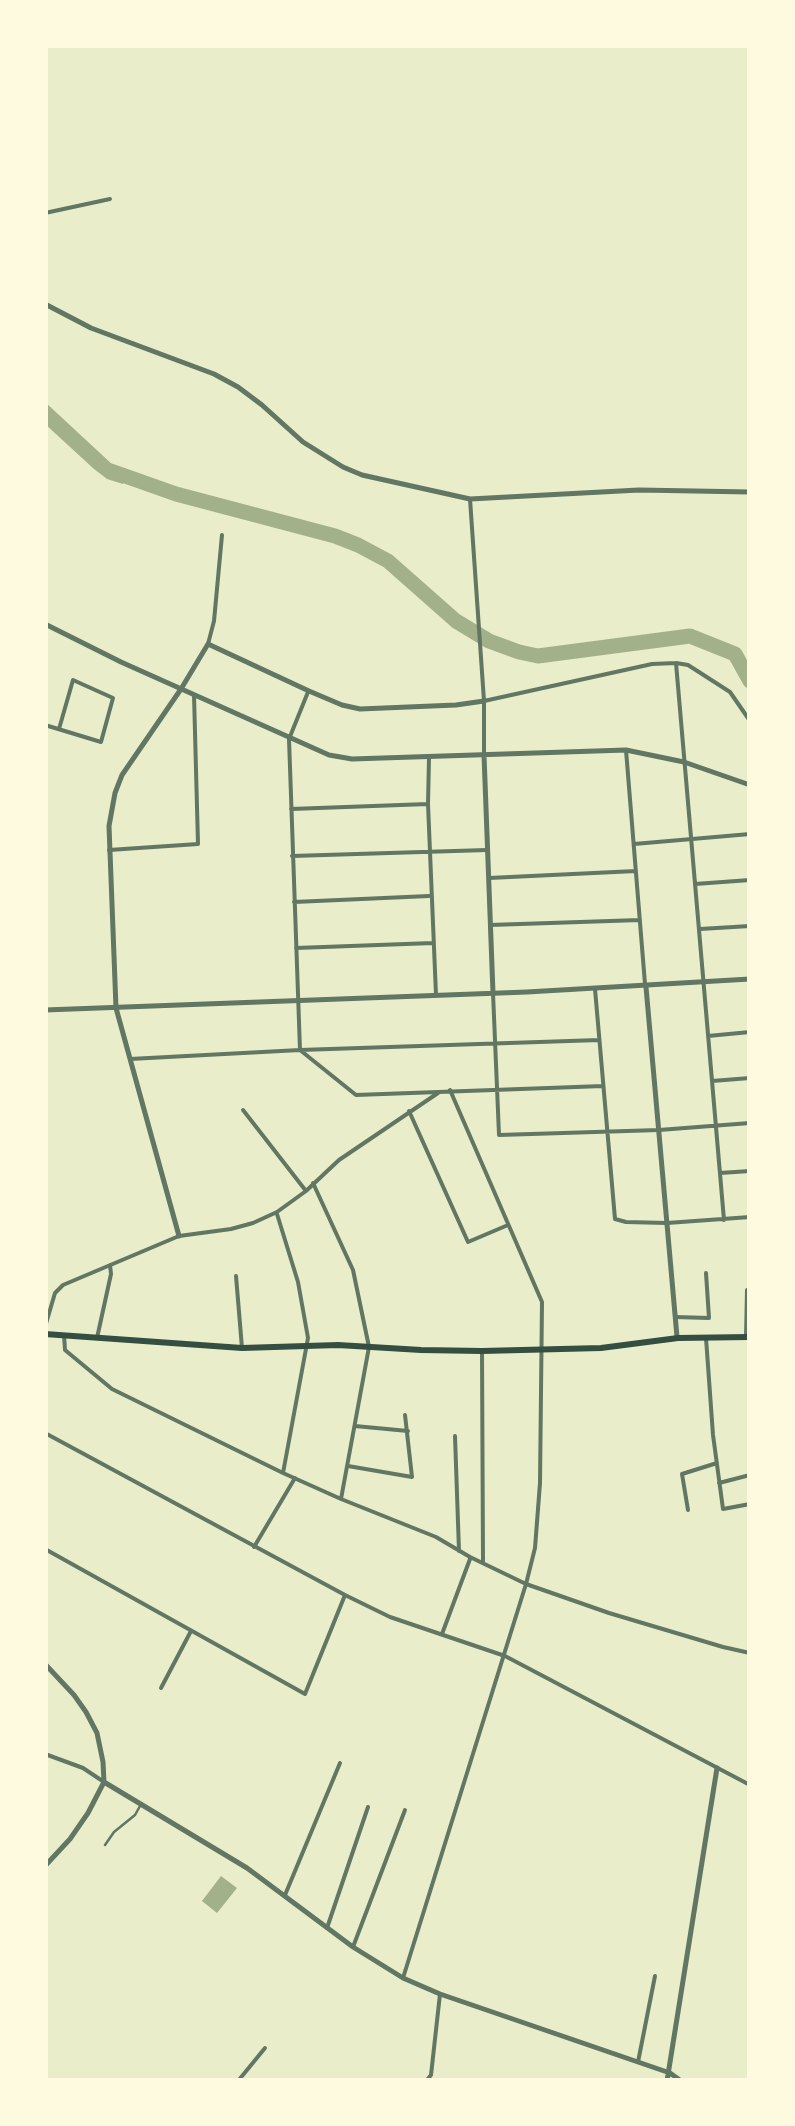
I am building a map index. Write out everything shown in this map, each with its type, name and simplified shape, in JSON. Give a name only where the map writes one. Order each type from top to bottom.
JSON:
[{"type":"main road","points":[[45,1330],[64,1335],[242,1348],[482,1351],[601,1348],[678,1338],[748,1337]]},
{"type":"street","points":[[45,213],[110,198]]},
{"type":"street","points":[[45,304],[90,328],[214,374],[262,405],[303,442],[362,475],[470,499],[640,490],[750,492]]},
{"type":"street","points":[[470,499],[484,701],[499,1134],[750,1123]]},
{"type":"street","points":[[179,1236],[116,1008],[109,850],[111,810],[122,775],[208,644],[222,535]]},
{"type":"street","points":[[45,624],[329,755],[352,759],[429,758],[626,750],[684,762],[750,785]]},
{"type":"street","points":[[208,644],[309,691],[360,709],[484,701],[652,664],[676,663],[688,665],[730,692],[750,721]]},
{"type":"street","points":[[676,663],[724,1220]]},
{"type":"street","points":[[45,725],[100,742],[114,698],[73,680],[58,729]]},
{"type":"street","points":[[309,691],[289,738],[300,1050],[356,1095],[603,1086]]},
{"type":"street","points":[[109,850],[198,844],[194,695]]},
{"type":"street","points":[[626,750],[678,1338]]},
{"type":"street","points":[[429,758],[436,994]]},
{"type":"street","points":[[290,810],[428,804]]},
{"type":"street","points":[[634,844],[750,834]]},
{"type":"street","points":[[292,856],[488,850]]},
{"type":"street","points":[[488,878],[636,872]]},
{"type":"street","points":[[694,884],[750,880]]},
{"type":"street","points":[[294,902],[431,896]]},
{"type":"street","points":[[490,924],[640,920]]},
{"type":"street","points":[[698,930],[750,926]]},
{"type":"street","points":[[296,948],[433,943]]},
{"type":"street","points":[[45,1010],[493,994],[750,978]]},
{"type":"street","points":[[596,989],[615,1219],[667,1223],[750,1218]]},
{"type":"street","points":[[708,1036],[750,1032]]},
{"type":"street","points":[[130,1059],[599,1040]]},
{"type":"street","points":[[712,1081],[750,1078]]},
{"type":"street","points":[[45,1330],[56,1294],[63,1285],[179,1236],[231,1229],[277,1212],[339,1160],[442,1090]]},
{"type":"street","points":[[403,1978],[526,1584],[538,1519],[542,1302],[450,1090]]},
{"type":"street","points":[[243,1110],[306,1191]]},
{"type":"street","points":[[409,1111],[468,1242],[508,1225]]},
{"type":"street","points":[[720,1173],[750,1171]]},
{"type":"street","points":[[313,1183],[354,1270],[369,1347],[341,1500]]},
{"type":"street","points":[[277,1212],[298,1282],[308,1338],[283,1473]]},
{"type":"street","points":[[97,1338],[110,1265]]},
{"type":"street","points":[[676,1317],[709,1318],[706,1273]]},
{"type":"street","points":[[236,1276],[242,1348]]},
{"type":"street","points":[[748,1337],[750,1290]]},
{"type":"street","points":[[64,1335],[66,1350],[112,1390],[341,1500],[436,1537],[526,1584],[723,1647],[750,1652]]},
{"type":"street","points":[[706,1338],[723,1509],[750,1504]]},
{"type":"street","points":[[482,1351],[483,1564]]},
{"type":"street","points":[[348,1466],[412,1478],[405,1415]]},
{"type":"street","points":[[355,1426],[408,1432]]},
{"type":"street","points":[[45,1434],[345,1595],[390,1617],[504,1656],[750,1785]]},
{"type":"street","points":[[455,1436],[459,1550]]},
{"type":"street","points":[[688,1510],[682,1474],[717,1463]]},
{"type":"street","points":[[720,1483],[750,1476]]},
{"type":"street","points":[[254,1547],[295,1478]]},
{"type":"street","points":[[45,1549],[305,1694],[345,1595]]},
{"type":"street","points":[[442,1634],[470,1557]]},
{"type":"street","points":[[161,1688],[191,1631]]},
{"type":"street","points":[[45,1866],[79,1826],[104,1782],[104,1762],[86,1712],[46,1666]]},
{"type":"street","points":[[45,1754],[84,1768],[247,1868],[403,1978],[670,2073],[681,2081]]},
{"type":"street","points":[[285,1895],[340,1763]]},
{"type":"street","points":[[667,2081],[717,1768]]},
{"type":"street","points":[[327,1928],[368,1806]]},
{"type":"street","points":[[353,1946],[405,1810]]},
{"type":"street","points":[[638,2062],[655,1976]]},
{"type":"street","points":[[426,2081],[431,2075],[440,1994]]},
{"type":"street","points":[[238,2081],[264,2048]]},
{"type":"lane","points":[[105,1845],[141,1804]]},
{"type":"shaded area","points":[[45,402],[127,475],[123,484],[94,469],[45,424]]},
{"type":"shaded area","points":[[221,1876],[237,1888],[217,1913],[202,1901]]},
{"type":"waterway","points":[[111,471],[176,494],[358,545],[388,561],[456,621],[489,641],[519,652],[538,656],[690,636],[735,654],[750,681]]}]
